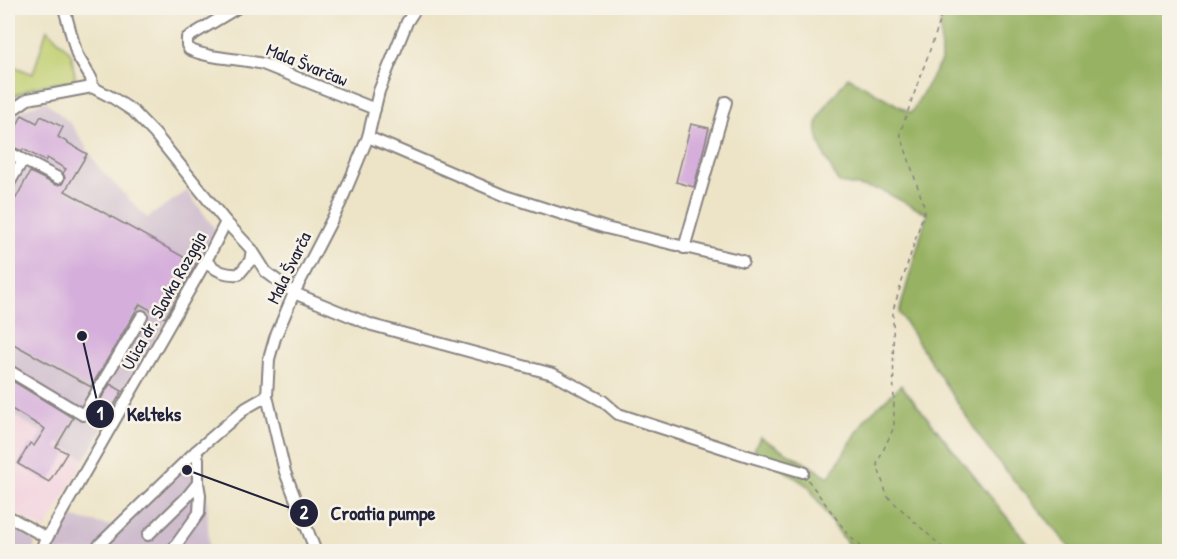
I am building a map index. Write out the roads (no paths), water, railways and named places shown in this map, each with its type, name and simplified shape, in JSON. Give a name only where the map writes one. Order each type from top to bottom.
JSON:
[{"type":"street","points":[[8,113],[28,99],[92,87],[91,78],[77,55],[64,8]]},
{"type":"street","name":"Mala Švarčaw","points":[[237,8],[187,38],[189,49],[208,55],[263,63],[375,109]]},
{"type":"street","name":"Mala Švarča","points":[[315,552],[285,472],[267,396],[269,359],[275,338],[294,293],[340,204],[368,137],[379,91],[416,8]]},
{"type":"street","name":"Ulica dr. Slavka Rozgaja","points":[[92,87],[133,111],[252,250],[266,272],[294,293],[372,325],[553,374],[603,401],[618,414],[803,472]]},
{"type":"street","points":[[684,248],[726,102]]},
{"type":"street","points":[[368,137],[506,196],[606,228],[742,261]]},
{"type":"street","points":[[8,152],[58,178]]},
{"type":"street","points":[[8,185],[23,160]]},
{"type":"street","name":"Ulica dr. Slavka Rozgaja","points":[[39,552],[206,261],[226,222]]},
{"type":"street","points":[[206,261],[222,273],[239,274],[250,261],[252,250]]},
{"type":"street","points":[[8,370],[83,415],[142,316]]},
{"type":"street","points":[[95,552],[100,544],[196,451],[246,408],[267,396]]},
{"type":"street","points":[[171,552],[198,513],[200,495],[196,451]]},
{"type":"street","points":[[148,535],[198,483]]},
{"type":"street","points":[[8,516],[47,538]]},
{"type":"place","name":"Kelteks","points":[[82,336]]},
{"type":"place","name":"Croatia pumpe","points":[[187,470]]}]
